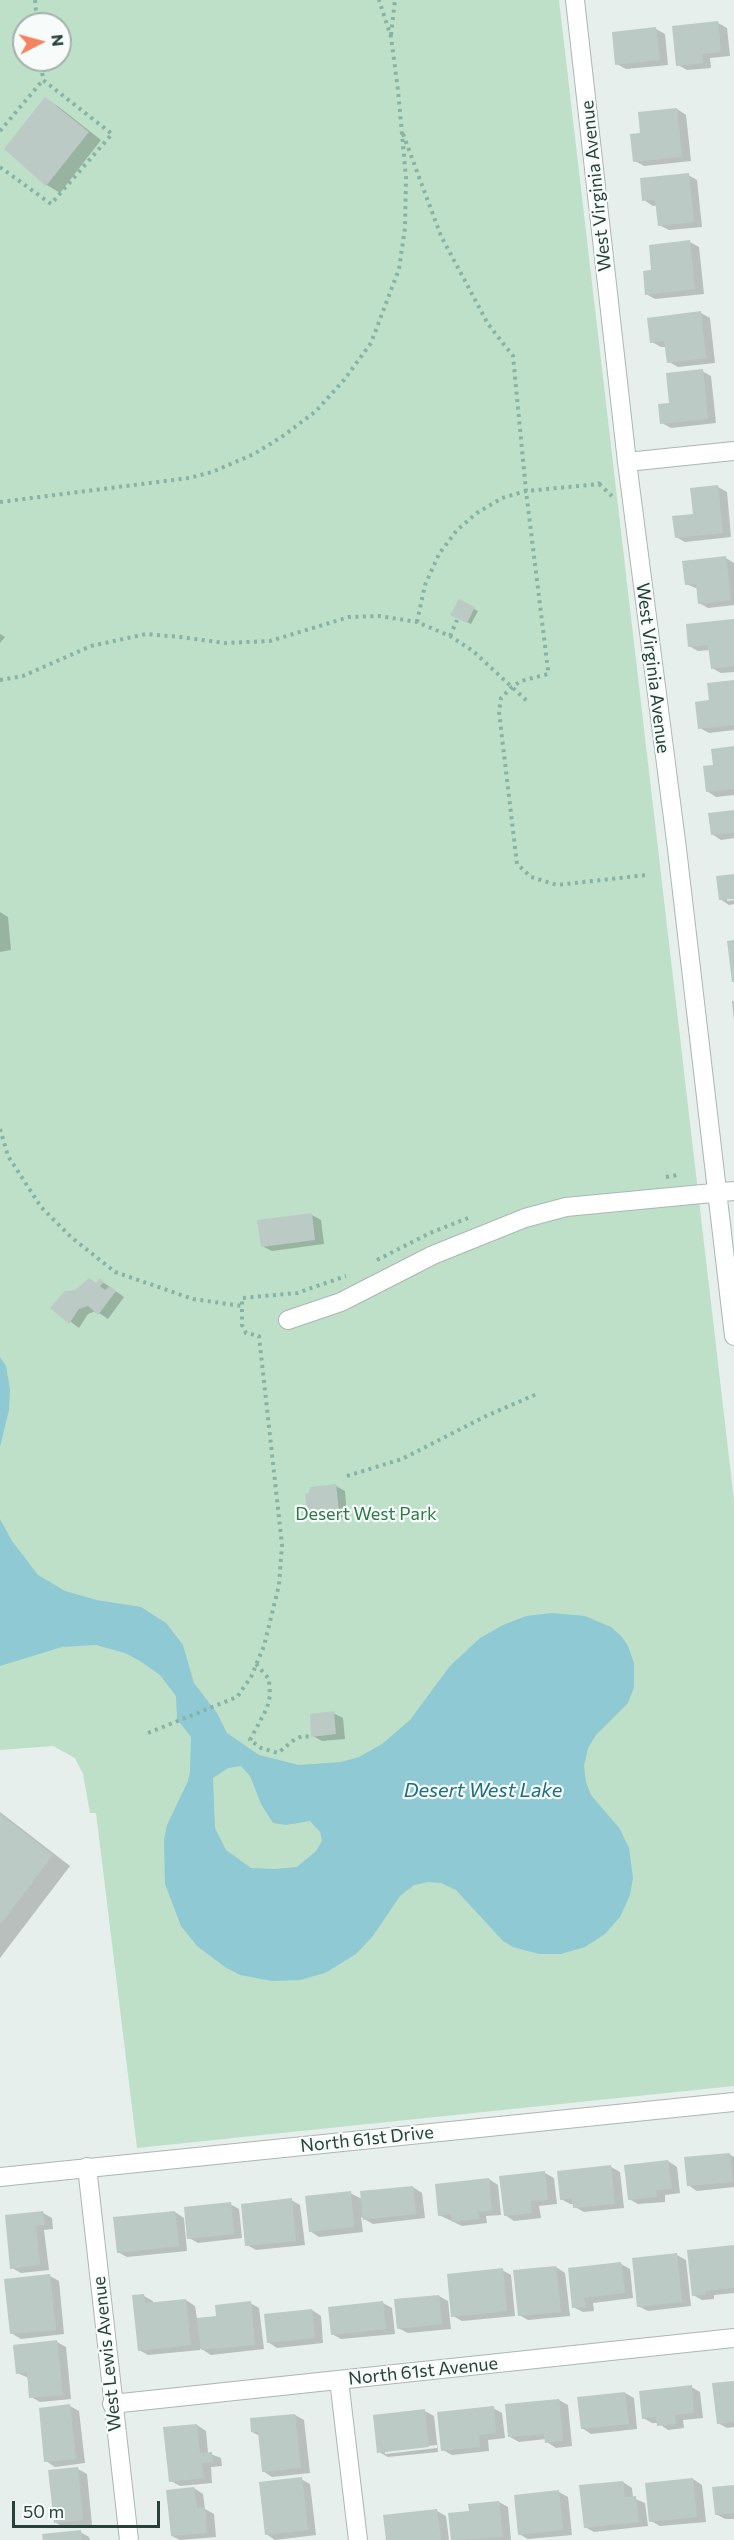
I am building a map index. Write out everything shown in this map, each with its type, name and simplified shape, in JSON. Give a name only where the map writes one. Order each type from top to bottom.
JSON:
[{"type":"street","name":"West Virginia Avenue","points":[[575,0],[627,462],[677,849],[726,1192],[734,1336]]},
{"type":"street","points":[[627,462],[734,451]]},
{"type":"street","points":[[288,1320],[341,1302],[433,1255],[525,1218],[566,1207],[726,1192]]},
{"type":"street","name":"North 61st Drive","points":[[0,2177],[734,2102]]},
{"type":"street","name":"West Lewis Avenue","points":[[87,2167],[129,2540]]},
{"type":"street","name":"North 61st Avenue","points":[[112,2404],[734,2338]]},
{"type":"street","points":[[339,2380],[358,2540]]},
{"type":"path","points":[[0,502],[189,478],[212,472],[254,454],[316,411],[344,380],[371,343],[399,269],[405,228],[406,178],[403,134],[391,37],[379,0]]},
{"type":"path","points":[[391,37],[395,0]]},
{"type":"path","points":[[0,131],[43,80],[42,72]]},
{"type":"path","points":[[0,167],[51,204],[112,134],[43,80]]},
{"type":"path","points":[[403,134],[441,236],[488,324],[513,356],[526,492],[548,674],[521,681],[501,698],[499,712],[517,864],[531,877],[557,885],[646,875]]},
{"type":"path","points":[[417,622],[425,585],[439,554],[457,530],[477,513],[502,498],[526,492],[600,483],[612,496],[616,495]]},
{"type":"path","points":[[0,680],[23,676],[91,646],[146,634],[180,636],[225,644],[270,641],[350,617],[379,616],[417,622],[450,636],[473,651],[527,701]]},
{"type":"path","points":[[450,636],[457,620]]},
{"type":"path","points":[[0,1129],[8,1156],[41,1207],[71,1237],[116,1272],[193,1299],[242,1305]]},
{"type":"path","points":[[148,1733],[237,1696],[251,1677],[269,1630],[277,1596],[282,1545],[260,1336],[246,1333],[242,1325],[242,1298],[287,1294]]},
{"type":"path","points":[[347,1476],[402,1459],[486,1416],[537,1394]]},
{"type":"path","points":[[256,1664],[269,1679],[270,1696],[267,1708],[250,1740],[261,1748],[278,1754],[295,1739],[303,1736],[311,1737]]},
{"type":"green space","name":"Desert West Park","points":[[0,0],[559,0],[734,1500],[734,2086],[137,2148],[96,1813],[90,1813],[83,1774],[75,1758],[53,1746],[0,1750]]},
{"type":"water","points":[[0,1357],[6,1366],[10,1389],[9,1410],[0,1447]]},
{"type":"water","name":"Desert West Lake","points":[[0,1519],[12,1541],[38,1575],[65,1591],[97,1600],[141,1607],[166,1623],[183,1645],[194,1683],[217,1713],[227,1733],[259,1755],[299,1765],[341,1762],[359,1757],[382,1744],[410,1720],[450,1666],[480,1638],[503,1625],[526,1616],[552,1613],[585,1616],[611,1627],[622,1637],[634,1663],[634,1687],[628,1703],[596,1735],[588,1748],[584,1766],[586,1782],[591,1795],[620,1829],[629,1848],[633,1878],[630,1895],[620,1917],[605,1934],[585,1947],[561,1954],[539,1954],[513,1947],[503,1941],[456,1890],[441,1883],[428,1882],[414,1885],[400,1896],[373,1936],[356,1954],[325,1973],[300,1980],[272,1981],[240,1975],[197,1946],[181,1926],[165,1884],[164,1840],[167,1825],[188,1781],[191,1737],[177,1719],[176,1696],[160,1675],[125,1653],[96,1645],[62,1647],[0,1666]],"holes":[[[241,1766],[250,1776],[261,1804],[273,1823],[286,1825],[310,1821],[320,1832],[322,1841],[316,1851],[297,1867],[251,1868],[226,1850],[215,1828],[213,1778],[228,1768]]]},
{"type":"building","points":[[718,21],[721,52],[702,54],[703,63],[676,66],[672,26]]},
{"type":"building","points":[[656,27],[660,60],[615,65],[612,32]]},
{"type":"building","points":[[45,97],[89,132],[46,186],[4,149]]},
{"type":"building","points":[[677,108],[682,157],[633,162],[630,134],[640,133],[638,112]]},
{"type":"building","points":[[689,173],[694,222],[658,226],[655,200],[642,201],[640,178]]},
{"type":"building","points":[[690,240],[695,289],[645,295],[643,271],[651,270],[649,245]]},
{"type":"building","points":[[701,311],[706,358],[667,363],[664,341],[650,343],[647,318]]},
{"type":"building","points":[[703,369],[708,419],[660,424],[658,404],[669,403],[666,373]]},
{"type":"building","points":[[718,485],[723,533],[675,538],[672,516],[693,514],[690,488]]},
{"type":"building","points":[[726,556],[731,600],[698,604],[696,584],[685,585],[682,561]]},
{"type":"building","points":[[459,599],[475,607],[467,623],[450,615]]},
{"type":"building","points":[[734,619],[734,666],[711,669],[708,645],[688,647],[686,624]]},
{"type":"building","points":[[734,680],[734,725],[698,729],[695,702],[709,700],[707,683]]},
{"type":"building","points":[[734,746],[734,789],[706,792],[703,766],[713,765],[711,749]]},
{"type":"building","points":[[734,810],[734,833],[711,835],[708,813]]},
{"type":"building","points":[[734,874],[734,899],[719,900],[716,876]]},
{"type":"building","points":[[734,940],[734,982],[732,982],[727,941]]},
{"type":"building","points":[[312,1213],[315,1240],[261,1247],[257,1220]]},
{"type":"building","points":[[89,1278],[96,1283],[100,1278],[104,1282],[100,1286],[105,1290],[110,1286],[116,1291],[98,1315],[88,1306],[79,1309],[69,1324],[50,1308],[65,1291],[75,1290]]},
{"type":"building","points":[[336,1484],[339,1511],[313,1515],[311,1510],[307,1510],[305,1494],[309,1493],[310,1487]]},
{"type":"building","points":[[334,1711],[336,1734],[311,1737],[310,1714]]},
{"type":"building","points":[[0,1814],[53,1855],[0,1925]]},
{"type":"building","points":[[730,2153],[733,2182],[687,2186],[684,2157]]},
{"type":"building","points":[[668,2160],[672,2189],[656,2190],[657,2197],[628,2200],[624,2165]]},
{"type":"building","points":[[611,2165],[615,2204],[573,2208],[572,2198],[560,2200],[557,2171]]},
{"type":"building","points":[[545,2171],[548,2200],[531,2201],[532,2213],[504,2216],[499,2176]]},
{"type":"building","points":[[489,2178],[492,2210],[478,2212],[479,2219],[452,2222],[451,2214],[438,2216],[435,2184]]},
{"type":"building","points":[[413,2186],[416,2214],[363,2220],[360,2191]]},
{"type":"building","points":[[351,2191],[354,2227],[309,2232],[305,2196]]},
{"type":"building","points":[[292,2198],[296,2241],[245,2246],[241,2204]]},
{"type":"building","points":[[231,2202],[234,2234],[187,2239],[184,2207]]},
{"type":"building","points":[[43,2211],[45,2225],[36,2226],[40,2265],[10,2269],[5,2215]]},
{"type":"building","points":[[175,2211],[179,2246],[117,2253],[113,2217]]},
{"type":"building","points":[[734,2245],[734,2288],[705,2291],[706,2294],[692,2296],[687,2250]]},
{"type":"building","points":[[677,2253],[682,2302],[637,2307],[632,2258]]},
{"type":"building","points":[[621,2262],[625,2293],[584,2298],[586,2307],[572,2308],[568,2268]]},
{"type":"building","points":[[556,2266],[561,2312],[518,2316],[513,2270]]},
{"type":"building","points":[[503,2268],[507,2311],[451,2317],[447,2274]]},
{"type":"building","points":[[50,2274],[56,2330],[10,2334],[4,2279]]},
{"type":"building","points":[[144,2294],[145,2303],[186,2299],[191,2345],[138,2351],[132,2295]]},
{"type":"building","points":[[439,2295],[442,2324],[397,2329],[394,2299]]},
{"type":"building","points":[[251,2301],[255,2345],[201,2350],[197,2318],[216,2316],[215,2305]]},
{"type":"building","points":[[383,2301],[386,2329],[331,2335],[328,2307]]},
{"type":"building","points":[[312,2309],[315,2338],[267,2343],[264,2314]]},
{"type":"building","points":[[57,2340],[63,2395],[29,2398],[27,2372],[16,2374],[13,2345]]},
{"type":"building","points":[[734,2381],[734,2422],[717,2424],[712,2383]]},
{"type":"building","points":[[692,2385],[694,2413],[675,2415],[676,2424],[657,2426],[656,2417],[642,2419],[639,2391]]},
{"type":"building","points":[[625,2392],[629,2424],[581,2429],[577,2397]]},
{"type":"building","points":[[559,2399],[563,2441],[545,2443],[544,2434],[508,2437],[505,2404]]},
{"type":"building","points":[[70,2404],[76,2459],[44,2462],[39,2408]]},
{"type":"building","points":[[494,2406],[496,2433],[479,2435],[480,2447],[441,2451],[437,2412]]},
{"type":"building","points":[[425,2409],[429,2447],[377,2453],[373,2415]]},
{"type":"building","points":[[295,2414],[301,2468],[262,2472],[258,2432],[251,2432],[250,2418]]},
{"type":"building","points":[[197,2424],[200,2453],[212,2452],[213,2462],[202,2463],[204,2478],[169,2482],[163,2427]]},
{"type":"building","points":[[78,2467],[83,2520],[54,2523],[48,2470]]},
{"type":"building","points":[[302,2477],[308,2530],[265,2535],[259,2482]]},
{"type":"building","points":[[693,2478],[697,2517],[649,2522],[645,2483]]},
{"type":"building","points":[[623,2481],[625,2497],[636,2496],[639,2522],[584,2528],[579,2485]]},
{"type":"building","points":[[734,2485],[734,2513],[715,2515],[712,2487]]},
{"type":"building","points":[[194,2487],[197,2508],[205,2507],[207,2533],[171,2536],[166,2490]]},
{"type":"building","points":[[559,2490],[563,2530],[518,2535],[514,2495]]},
{"type":"building","points":[[499,2501],[503,2537],[451,2540],[448,2513],[469,2511],[468,2504]]},
{"type":"building","points":[[437,2509],[441,2540],[386,2540],[383,2515]]},
{"type":"building","points":[[81,2530],[82,2540],[43,2540],[42,2534]]}]
